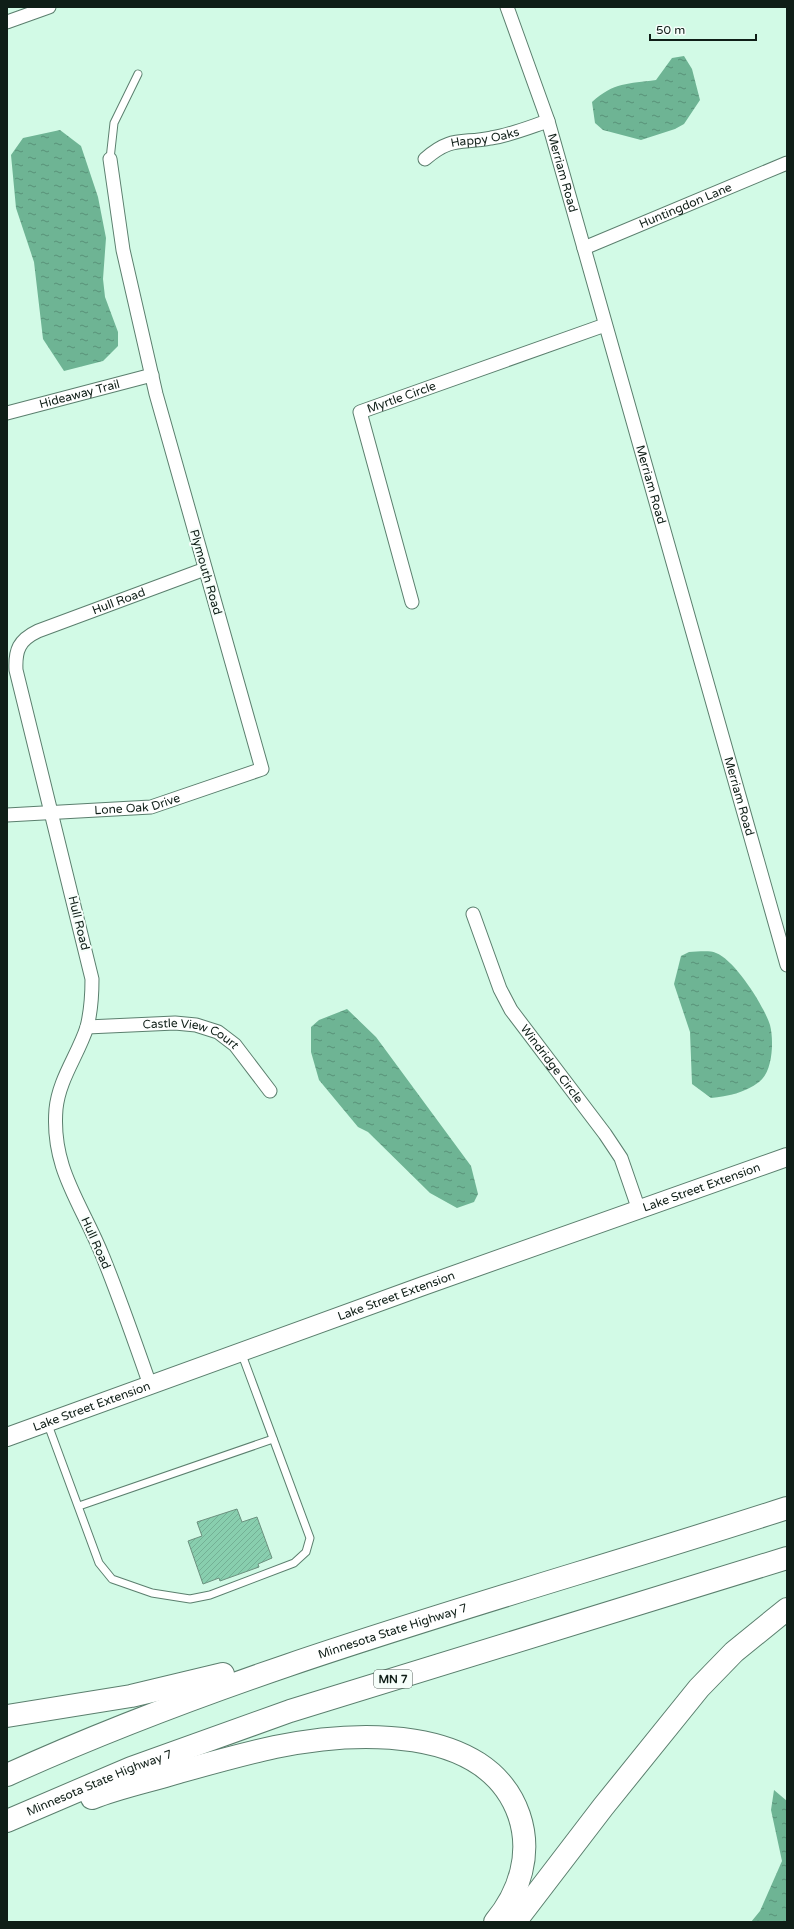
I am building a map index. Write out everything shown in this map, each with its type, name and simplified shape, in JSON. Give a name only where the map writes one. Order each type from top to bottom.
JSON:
[{"type":"highway","name":"Minnesota State Highway 7","points":[[7,1775],[109,1731],[205,1694],[316,1655],[787,1508]]},
{"type":"highway","name":"Minnesota State Highway 7","points":[[7,1820],[131,1768],[290,1711],[787,1558]]},
{"type":"highway","points":[[515,1922],[603,1807],[699,1688],[734,1652],[787,1609]]},
{"type":"highway","points":[[7,1716],[131,1696],[185,1684],[425,1620]]},
{"type":"highway","points":[[7,1832],[102,1794],[242,1754],[277,1746],[343,1738],[383,1738],[416,1741],[452,1750],[477,1762],[499,1781],[514,1803],[522,1828],[524,1856],[516,1889],[509,1904],[495,1922]]},
{"type":"street","points":[[7,22],[49,7]]},
{"type":"street","name":"Merriam Road","points":[[507,7],[548,121],[787,965]]},
{"type":"street","name":"Happy Oaks","points":[[425,159],[436,149],[452,142],[491,138],[548,121]]},
{"type":"street","name":"Plymouth Road","points":[[110,159],[123,250],[156,394],[262,769]]},
{"type":"street","name":"Huntingdon Lane","points":[[584,248],[787,163]]},
{"type":"street","name":"Myrtle Circle","points":[[412,602],[360,412],[605,325]]},
{"type":"street","name":"Hideaway Trail","points":[[7,413],[152,374]]},
{"type":"street","name":"Hull Road","points":[[150,1385],[103,1255],[72,1194],[62,1166],[56,1137],[56,1108],[63,1079],[87,1027],[92,1004],[92,978],[16,670],[15,658],[18,647],[26,637],[38,631],[205,569]]},
{"type":"street","name":"Lone Oak Drive","points":[[7,815],[151,807],[262,769]]},
{"type":"street","name":"Windridge Circle","points":[[473,914],[500,989],[511,1010],[606,1134],[621,1158],[639,1210]]},
{"type":"street","name":"Castle View Court","points":[[87,1027],[176,1023],[196,1025],[210,1029],[218,1032],[235,1045],[270,1091]]},
{"type":"street","name":"Lake Street Extension","points":[[7,1437],[241,1352],[787,1158]]},
{"type":"lane","points":[[110,159],[114,123],[138,74]]},
{"type":"lane","points":[[47,1422],[99,1563],[112,1579],[152,1593],[190,1599],[210,1595],[294,1563],[306,1552],[310,1538],[241,1352]]},
{"type":"lane","points":[[79,1506],[273,1439]]},
{"type":"water","points":[[684,56],[692,69],[700,100],[684,124],[675,129],[641,140],[603,130],[595,123],[592,102],[600,95],[615,87],[629,83],[656,80],[672,58]]},
{"type":"water","points":[[60,130],[81,146],[98,197],[106,238],[103,279],[105,297],[118,332],[118,346],[103,361],[64,371],[43,339],[34,262],[16,208],[11,155],[23,138]]},
{"type":"water","points":[[689,952],[713,952],[724,957],[748,984],[767,1017],[772,1039],[770,1064],[764,1077],[748,1089],[730,1095],[711,1098],[692,1084],[690,1032],[674,984],[681,956]]},
{"type":"water","points":[[347,1009],[376,1037],[471,1166],[478,1194],[474,1202],[457,1208],[430,1193],[368,1132],[358,1127],[319,1080],[311,1052],[311,1027],[319,1020]]},
{"type":"water","points":[[774,1790],[787,1801],[787,1922],[751,1922],[760,1911],[782,1861],[771,1810]]},
{"type":"building","points":[[237,1509],[242,1522],[257,1517],[272,1558],[258,1564],[259,1567],[220,1581],[219,1578],[203,1584],[188,1541],[202,1536],[197,1522]]}]
